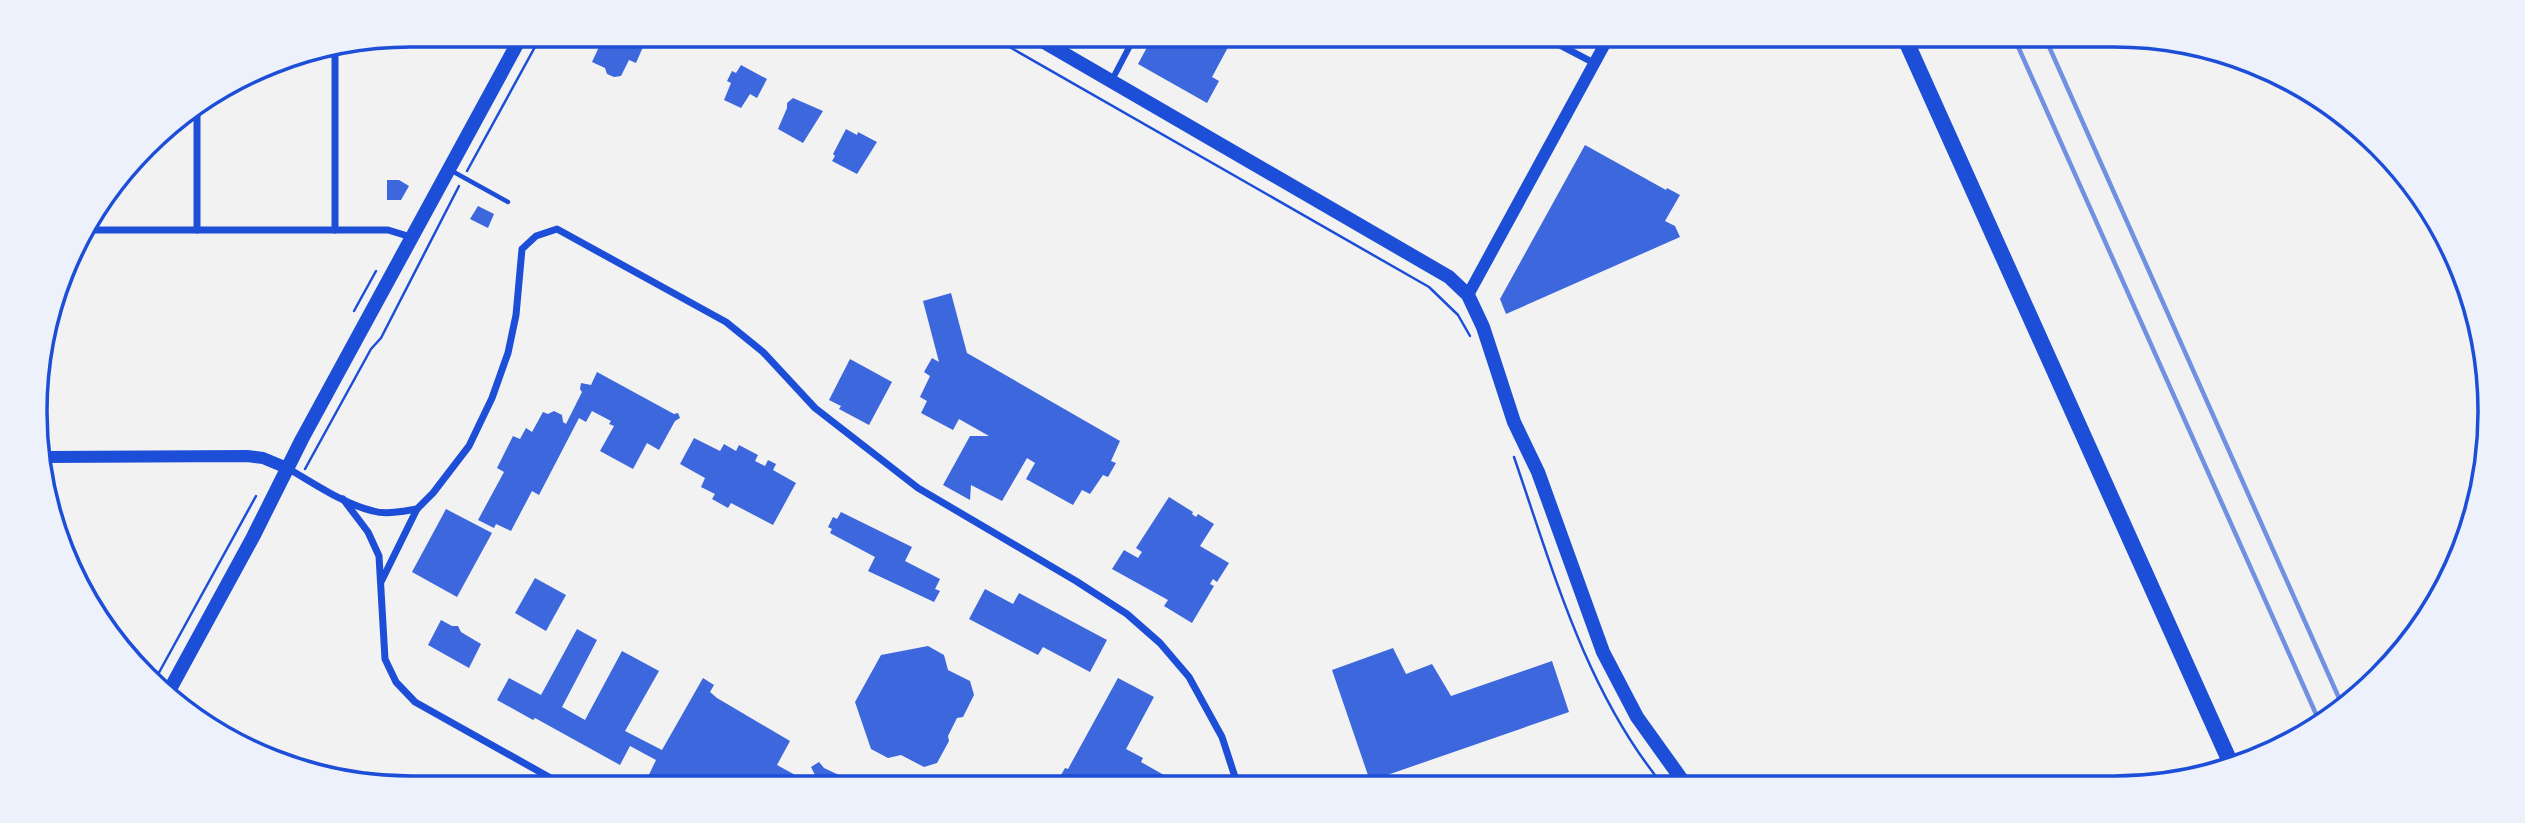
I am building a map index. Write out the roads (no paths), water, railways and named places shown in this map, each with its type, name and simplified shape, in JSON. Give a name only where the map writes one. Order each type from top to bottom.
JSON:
[{"type":"highway","points":[[1909,47],[2228,757]]},
{"type":"main road","points":[[170,684],[512,47]]},
{"type":"main road","points":[[1052,47],[1449,277],[1468,295],[1483,327],[1514,422],[1538,472],[1603,652],[1637,717],[1679,776]]},
{"type":"street","points":[[1111,82],[1129,47]]},
{"type":"street","points":[[1563,47],[1594,63]]},
{"type":"street","points":[[1468,295],[1603,47]]},
{"type":"street","points":[[335,55],[335,230]]},
{"type":"street","points":[[197,118],[197,230]]},
{"type":"street","points":[[381,582],[418,509],[469,446],[492,398],[508,353],[516,316],[522,248],[536,236],[557,229],[726,321],[763,352],[815,408],[918,488],[1127,614],[1160,643],[1189,677],[1222,737],[1235,776]]},
{"type":"street","points":[[95,230],[388,230],[411,237]]},
{"type":"street","points":[[50,457],[263,458],[373,512],[418,509]]},
{"type":"street","points":[[342,499],[368,532],[379,556],[385,659],[396,682],[415,702],[547,776]]},
{"type":"lane","points":[[448,169],[508,202]]},
{"type":"railway","points":[[2018,47],[2316,714]]},
{"type":"railway","points":[[2049,47],[2339,697]]}]
